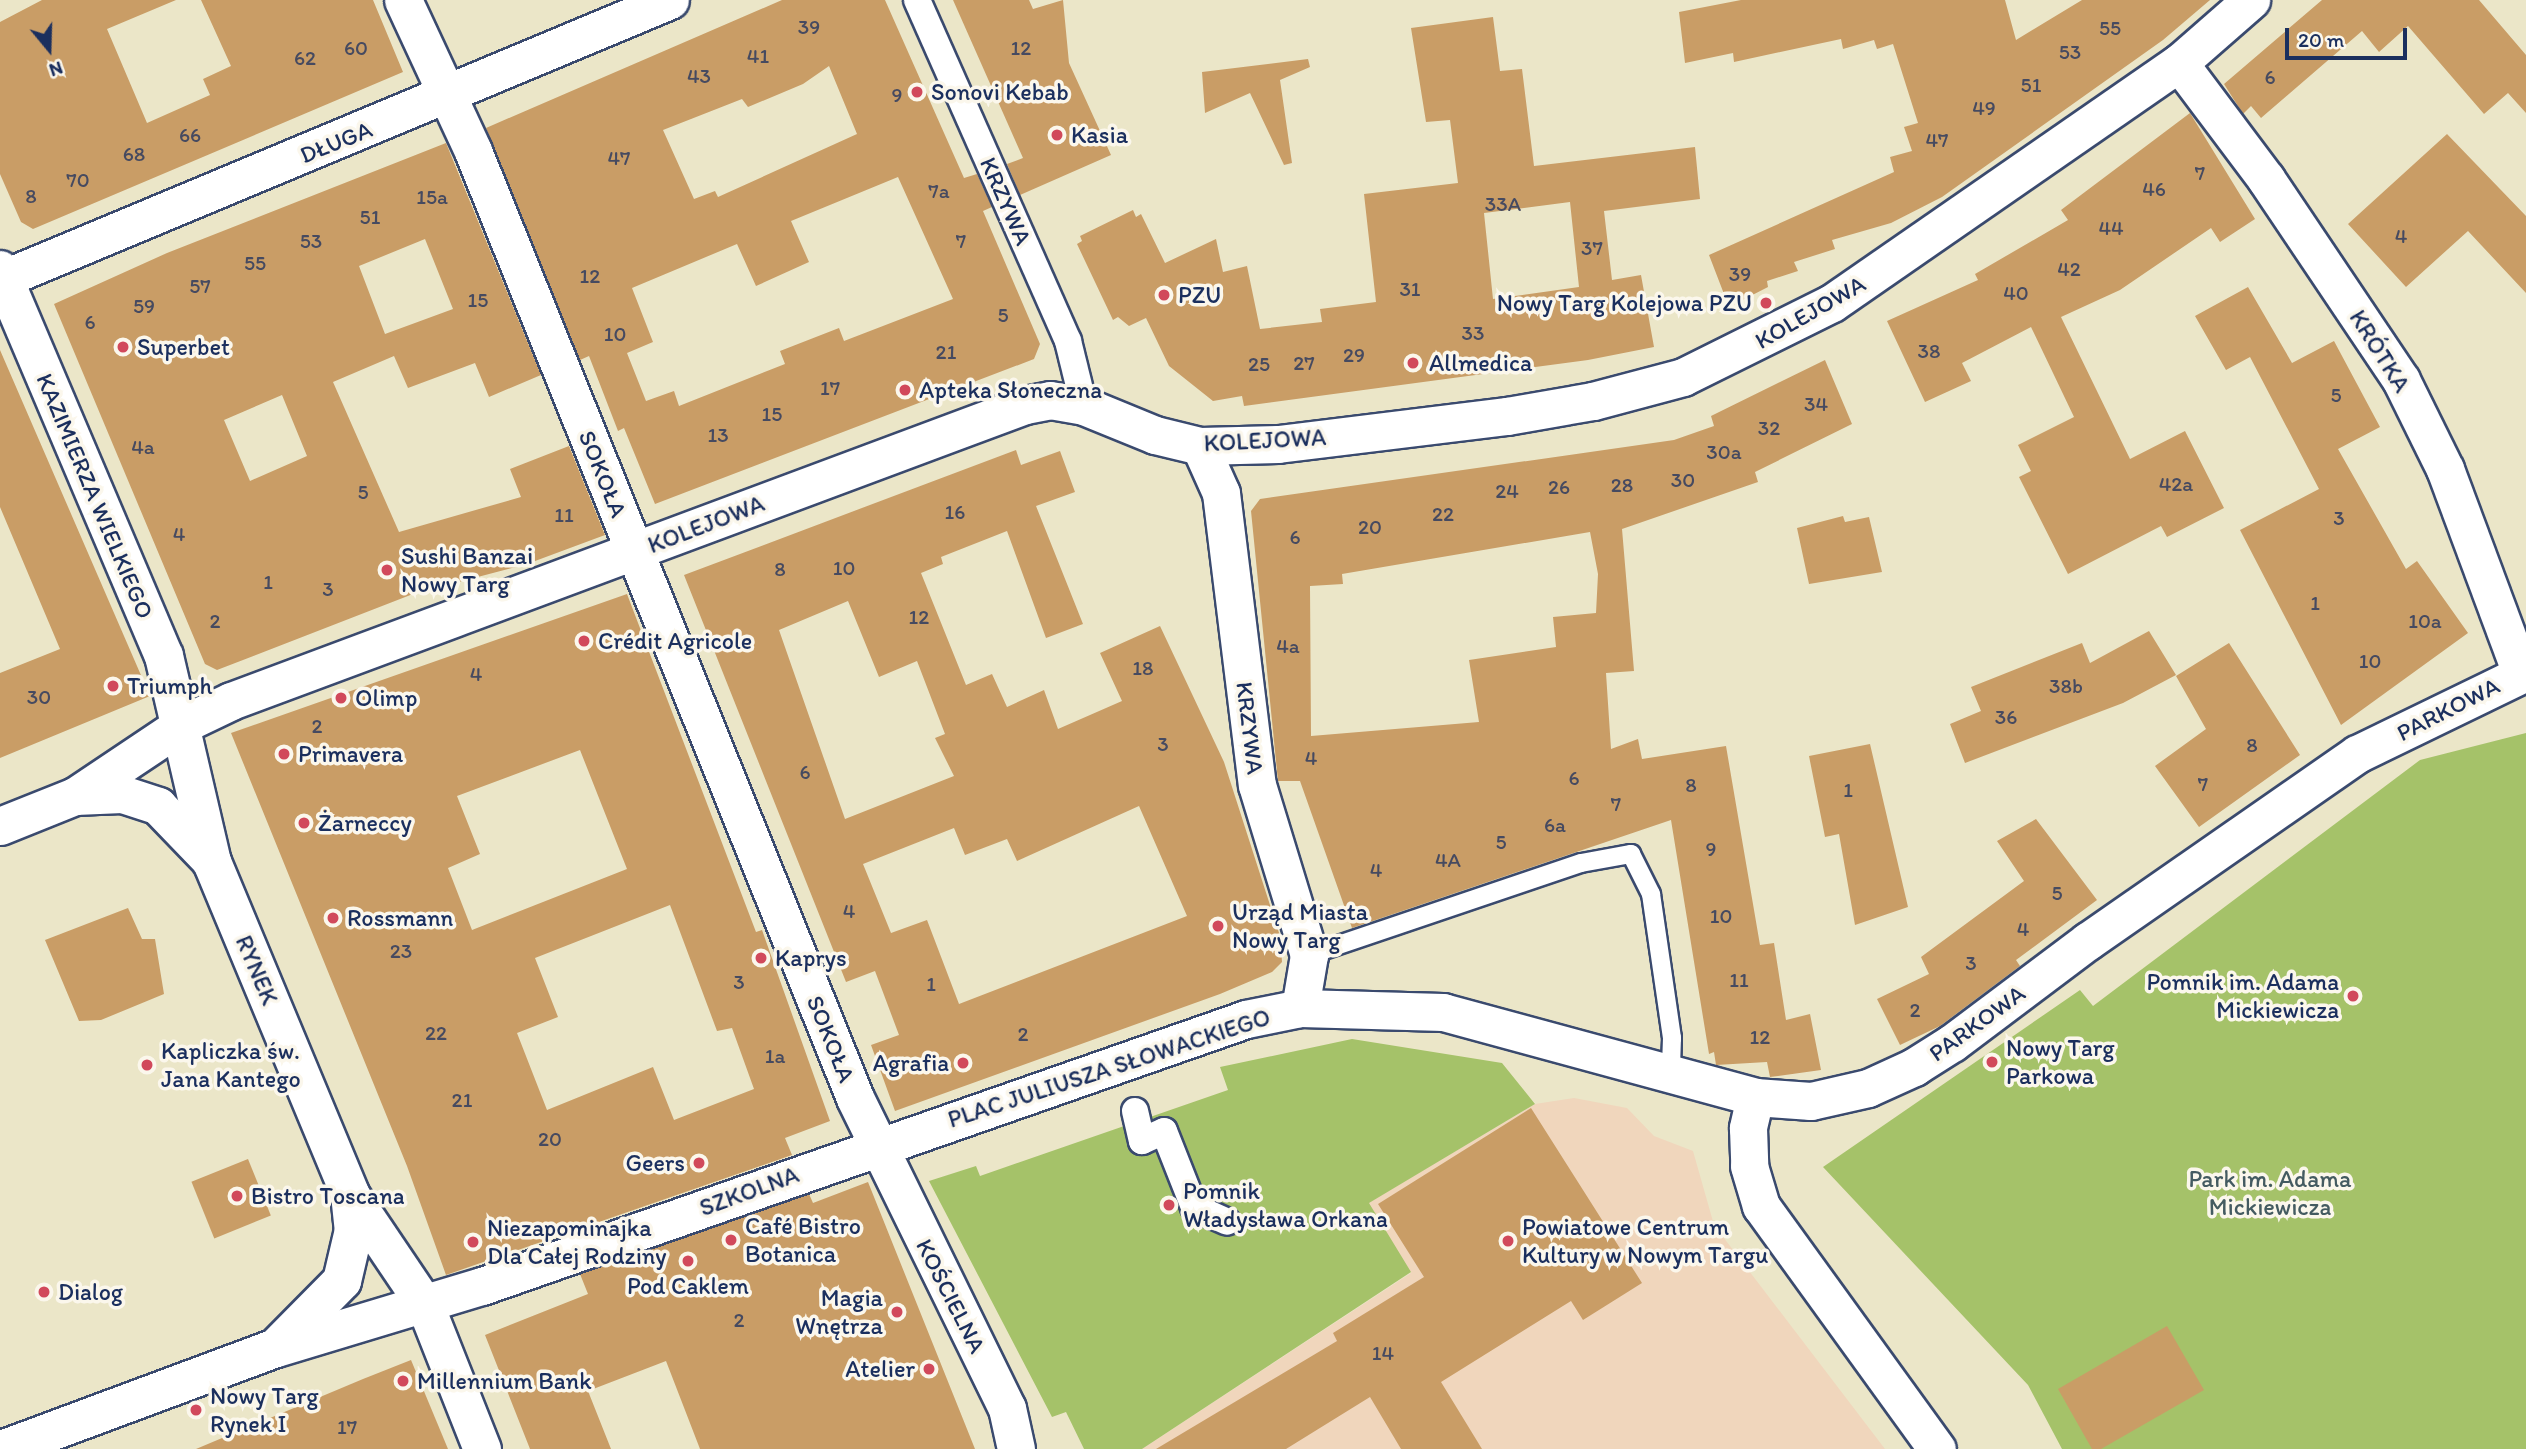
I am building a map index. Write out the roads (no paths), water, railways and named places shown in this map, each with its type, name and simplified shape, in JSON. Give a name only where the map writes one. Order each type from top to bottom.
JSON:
[{"type":"street","name":"SOKOŁA","points":[[403,0],[472,151],[875,1146]]},
{"type":"street","name":"DŁUGA","points":[[1,276],[446,96],[670,0]]},
{"type":"street","name":"KRZYWA","points":[[917,0],[1068,341],[1084,406]]},
{"type":"street","name":"KOLEJOWA","points":[[181,725],[231,701],[1025,405],[1050,400],[1084,406],[1156,435],[1200,446],[1278,444],[1507,416],[1593,401],[1684,377],[1832,303],[2179,63],[2251,0]]},
{"type":"street","name":"KRÓTKA","points":[[2179,63],[2266,179],[2401,380],[2445,469],[2523,672]]},
{"type":"street","name":"KAZIMIERZA WIELKIEGO","points":[[1,276],[164,656],[181,725]]},
{"type":"street","name":"KRZYWA","points":[[1200,446],[1221,493],[1257,785],[1309,955],[1300,1008]]},
{"type":"street","name":"PARKOWA","points":[[1755,1097],[1811,1101],[1868,1088],[1914,1067],[2357,754],[2523,672]]},
{"type":"street","name":"RYNEK","points":[[0,826],[75,796],[181,725],[212,862],[350,1194],[425,1305],[276,1348],[4,1449]]},
{"type":"street","name":"RYNEK","points":[[75,796],[122,794],[158,806],[212,862]]},
{"type":"street","name":"PLAC JULIUSZA SŁOWACKIEGO","points":[[875,1146],[1246,1019],[1300,1008],[1443,1012],[1755,1097]]},
{"type":"street","points":[[1755,1097],[1748,1128],[1749,1166],[1760,1206],[1937,1449]]},
{"type":"street","points":[[1135,1111],[1142,1141],[1164,1131],[1194,1207],[1227,1222]]},
{"type":"street","name":"SZKOLNA","points":[[425,1305],[875,1146]]},
{"type":"street","name":"KOŚCIELNA","points":[[875,1146],[1007,1408],[1016,1449]]},
{"type":"street","name":"RYNEK","points":[[276,1348],[342,1281],[354,1230],[350,1194]]},
{"type":"street","points":[[425,1305],[482,1449]]},
{"type":"lane","points":[[1309,955],[1581,863],[1631,854],[1651,894],[1672,1038],[1671,1073]]},
{"type":"place","name":"Sonovi Kebab","points":[[917,92]]},
{"type":"place","name":"Kasia","points":[[1057,135]]},
{"type":"place","name":"PZU","points":[[1164,295]]},
{"type":"place","name":"Nowy Targ Kolejowa PZU","points":[[1766,303]]},
{"type":"place","name":"Superbet","points":[[123,347]]},
{"type":"place","name":"Allmedica","points":[[1413,363]]},
{"type":"place","name":"Apteka Słoneczna","points":[[905,390]]},
{"type":"place","name":"Sushi Banzai Nowy Targ","points":[[387,570]]},
{"type":"place","name":"Crédit Agricole","points":[[584,641]]},
{"type":"place","name":"Triumph","points":[[113,686]]},
{"type":"place","name":"Olimp","points":[[341,698]]},
{"type":"place","name":"Primavera","points":[[284,754]]},
{"type":"place","name":"Żarneccy","points":[[304,823]]},
{"type":"place","name":"Rossmann","points":[[333,918]]},
{"type":"place","name":"Urząd Miasta Nowy Targ","points":[[1218,926]]},
{"type":"place","name":"Kaprys","points":[[761,958]]},
{"type":"place","name":"Pomnik im. Adama Mickiewicza","points":[[2353,996]]},
{"type":"place","name":"Nowy Targ Parkowa","points":[[1992,1062]]},
{"type":"place","name":"Agrafia","points":[[963,1063]]},
{"type":"place","name":"Kapliczka św. Jana Kantego","points":[[147,1065]]},
{"type":"place","name":"Geers","points":[[699,1163]]},
{"type":"place","name":"Bistro Toscana","points":[[237,1196]]},
{"type":"place","name":"Pomnik Władysława Orkana","points":[[1169,1205]]},
{"type":"place","name":"Café Bistro Botanica","points":[[731,1240]]},
{"type":"place","name":"Powiatowe Centrum Kultury w Nowym Targu","points":[[1508,1241]]},
{"type":"place","name":"Niezapominajka Dla Całej Rodziny","points":[[473,1242]]},
{"type":"place","name":"Pod Caklem","points":[[688,1261]]},
{"type":"place","name":"Dialog","points":[[44,1292]]},
{"type":"place","name":"Magia Wnętrza","points":[[897,1312]]},
{"type":"place","name":"Atelier","points":[[929,1369]]},
{"type":"place","name":"Millennium Bank","points":[[403,1381]]},
{"type":"place","name":"Nowy Targ Rynek I","points":[[196,1410]]},
{"type":"park label","name":"Park im. Adama Mickiewicza","points":[[2270,1193]]}]
